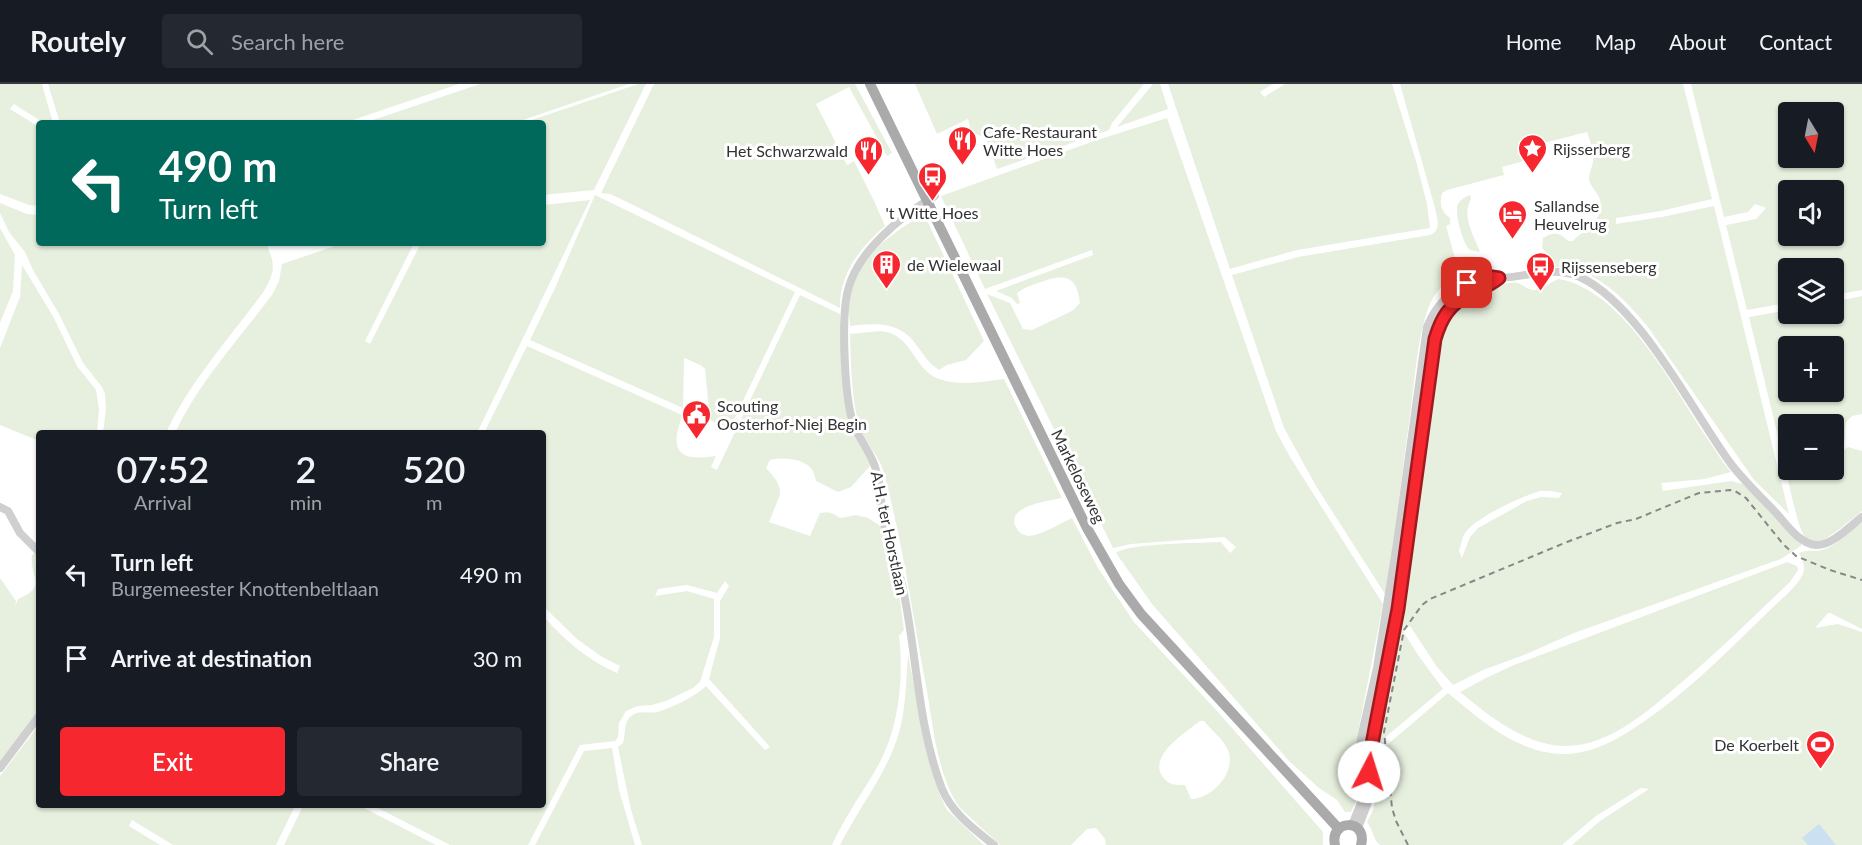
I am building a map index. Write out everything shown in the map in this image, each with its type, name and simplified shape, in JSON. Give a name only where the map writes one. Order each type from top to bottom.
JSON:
[{"type":"main road","name":"Markeloseweg","points":[[870,84],[931,198],[1087,528],[1119,584],[1141,614],[1173,650],[1339,829]]},
{"type":"main road","points":[[1335,845],[1335,835],[1339,829],[1343,826],[1355,826],[1363,837],[1361,845]]},
{"type":"street","name":"A.H. ter Horstlaan","points":[[931,198],[904,217],[872,246],[851,277],[845,315],[845,361],[849,406],[857,432],[876,470],[884,523],[902,584],[923,716],[941,783],[953,807],[964,820],[994,845]]},
{"type":"street","points":[[1355,826],[1363,798],[1359,757],[1361,738],[1379,657],[1399,533],[1427,327],[1434,312],[1447,297],[1467,283],[1485,276],[1499,278],[1558,271],[1579,276],[1597,287],[1639,329],[1732,465],[1800,537],[1812,544],[1825,544],[1862,517]]},
{"type":"street","points":[[1355,826],[1370,797],[1371,749],[1398,609],[1435,339],[1444,315],[1455,302],[1489,286],[1499,278]]},
{"type":"street","points":[[1414,416],[1424,418]]},
{"type":"street","points":[[0,507],[8,512],[20,533],[36,549]]},
{"type":"street","points":[[0,768],[36,720]]},
{"type":"green space","points":[[0,84],[42,84],[52,120],[39,120],[14,104],[10,109],[36,125],[36,206],[0,194]]},
{"type":"green space","points":[[48,84],[459,84],[353,120],[59,120]]},
{"type":"green space","points":[[480,84],[629,84],[523,120],[373,120]]},
{"type":"green space","points":[[638,84],[646,84],[594,190],[546,195],[546,120],[532,120]]},
{"type":"green space","points":[[654,84],[855,84],[892,153],[887,156],[849,87],[816,104],[847,165],[854,161],[885,226],[867,243],[847,273],[840,308],[621,199],[601,193]]},
{"type":"green space","points":[[915,84],[1144,84],[1112,123],[1109,130],[997,169],[986,138],[971,132],[968,119],[937,134]]},
{"type":"green space","points":[[1153,84],[1160,84],[1168,109],[1117,127]]},
{"type":"green space","points":[[1168,84],[1273,84],[1260,92],[1264,97],[1285,84],[1392,84],[1416,161],[1427,204],[1430,228],[1297,250],[1230,269]]},
{"type":"green space","points":[[1400,84],[1683,84],[1712,199],[1661,211],[1616,218],[1616,224],[1714,206],[1778,469],[1778,480],[1781,480],[1789,514],[1754,480],[1648,327],[1629,305],[1596,278],[1569,268],[1555,267],[1553,260],[1542,248],[1543,238],[1550,234],[1560,235],[1568,241],[1573,241],[1593,223],[1600,212],[1598,194],[1589,179],[1593,157],[1587,132],[1544,143],[1546,155],[1502,167],[1504,175],[1442,193],[1441,204],[1450,218],[1450,224],[1446,226],[1455,258],[1476,257],[1483,262],[1487,273],[1466,276],[1442,287],[1431,302],[1426,315],[1416,364],[1385,594],[1316,486],[1284,428],[1232,275],[1298,257],[1430,235],[1436,230],[1438,223]]},
{"type":"green space","points":[[1691,84],[1862,84],[1862,290],[1844,293],[1844,258],[1778,258],[1778,305],[1747,310],[1726,225],[1756,219],[1766,208],[1755,204],[1748,212],[1724,217]]},
{"type":"green space","points":[[1167,118],[1276,431],[1383,604],[1357,738],[1355,769],[1359,795],[1351,812],[1345,812],[1337,800],[1319,788],[1289,761],[1152,604],[1116,553],[1135,547],[1182,543],[1221,542],[1230,553],[1236,547],[1224,537],[1131,544],[1113,548],[987,294],[1010,303],[1023,329],[1032,330],[1072,311],[1080,303],[1073,283],[1065,278],[1059,278],[1023,289],[1017,293],[1020,303],[1017,304],[1012,298],[996,291],[1093,255],[1092,250],[985,289],[941,196],[1097,140]]},
{"type":"green space","points":[[595,195],[795,292],[729,430],[710,420],[705,369],[685,358],[683,408],[530,340]]},
{"type":"green space","points":[[1470,195],[1468,219],[1480,252],[1467,247],[1458,221],[1458,204]]},
{"type":"green space","points":[[590,200],[478,430],[177,430],[207,379],[272,295],[279,281],[282,264],[335,246],[412,246],[365,341],[370,344],[419,246],[546,246],[546,205]]},
{"type":"green space","points":[[0,203],[27,214],[36,215],[36,246],[267,246],[273,267],[272,272],[264,291],[187,395],[168,430],[103,430],[106,409],[102,387],[83,363],[25,252],[9,232],[0,213]]},
{"type":"green space","points":[[924,214],[984,341],[966,360],[947,365],[939,370],[929,362],[911,338],[895,328],[878,324],[850,326],[850,294],[861,268],[878,246]]},
{"type":"green space","points":[[0,228],[15,255],[13,291],[0,323]]},
{"type":"green space","points":[[22,265],[54,318],[77,366],[96,390],[99,409],[97,430],[36,430],[36,440],[0,425],[0,348],[20,297]]},
{"type":"green space","points":[[1485,278],[1490,281],[1444,312],[1423,414],[1417,413],[1432,318],[1449,298],[1466,286]]},
{"type":"green space","points":[[1556,280],[1582,287],[1604,301],[1625,321],[1662,368],[1731,472],[1705,479],[1661,483],[1663,491],[1731,481],[1743,484],[1802,545],[1781,559],[1574,633],[1483,670],[1453,685],[1437,667],[1410,626],[1403,631],[1443,689],[1376,745],[1399,625],[1440,328],[1449,311],[1482,292],[1511,283],[1538,290]],"holes":[[[1540,491],[1562,493],[1559,498],[1541,497],[1527,501],[1478,528],[1470,537],[1462,558],[1459,551],[1464,535],[1471,527],[1500,508],[1522,498]]]},
{"type":"green space","points":[[800,295],[840,314],[843,378],[851,426],[871,465],[851,487],[838,492],[816,481],[813,471],[805,463],[799,461],[770,460],[766,468],[778,483],[780,491],[769,522],[810,536],[820,513],[826,512],[840,518],[856,515],[868,518],[882,527],[898,585],[904,630],[899,636],[900,685],[891,734],[879,764],[832,845],[642,845],[631,810],[618,747],[623,743],[626,723],[630,717],[639,712],[657,712],[668,708],[690,698],[706,686],[765,750],[770,747],[709,679],[720,638],[720,601],[729,586],[725,581],[717,593],[687,585],[658,589],[655,596],[687,591],[714,599],[714,637],[700,682],[693,688],[666,701],[638,706],[626,711],[619,723],[618,737],[615,741],[580,745],[528,845],[450,845],[378,808],[546,808],[546,619],[586,656],[617,673],[620,666],[602,657],[577,639],[546,609],[546,430],[485,430],[527,346],[682,415],[677,434],[679,450],[683,454],[695,457],[716,456],[711,467],[717,470]]},
{"type":"green space","points":[[1862,296],[1862,414],[1852,416],[1846,422],[1844,441],[1844,414],[1778,414],[1778,436],[1749,317],[1778,312],[1778,324],[1844,324],[1844,300]]},
{"type":"green space","points":[[880,331],[891,333],[906,344],[923,368],[939,379],[963,383],[1004,379],[1062,498],[1038,503],[1021,510],[1014,521],[1020,533],[1028,536],[1044,532],[1072,518],[1098,568],[1134,622],[1218,712],[1323,832],[1323,845],[1106,845],[1105,839],[1096,828],[1087,829],[1071,845],[1000,845],[960,808],[941,767],[902,554],[884,473],[863,435],[855,408],[850,334]],"holes":[[[1200,721],[1204,721],[1226,746],[1230,758],[1229,767],[1221,783],[1214,789],[1199,798],[1191,799],[1185,785],[1174,784],[1163,778],[1159,766],[1165,751],[1179,737]]]},
{"type":"green space","points":[[1848,447],[1862,451],[1862,511],[1824,539],[1809,540],[1803,534],[1800,526],[1788,480],[1844,480],[1844,450]]},
{"type":"green space","points":[[1862,522],[1862,629],[1830,613],[1815,628],[1838,624],[1862,632],[1862,845],[1572,845],[1600,821],[1649,789],[1641,788],[1596,816],[1562,845],[1380,845],[1376,840],[1367,822],[1374,808],[1375,755],[1448,693],[1501,734],[1531,748],[1563,754],[1579,753],[1602,746],[1643,722],[1682,693],[1789,592],[1804,570],[1799,553],[1828,548]]},
{"type":"green space","points":[[36,553],[36,580],[32,563],[32,555]]},
{"type":"green space","points":[[1787,562],[1797,566],[1798,570],[1790,582],[1737,633],[1657,704],[1628,725],[1597,740],[1581,745],[1564,746],[1535,741],[1508,728],[1460,692],[1514,665]]},
{"type":"green space","points":[[0,578],[16,601],[15,607],[18,599],[33,590],[36,580],[36,718],[0,764]]},
{"type":"green space","points":[[1390,607],[1395,612],[1366,790],[1362,754]]},
{"type":"green space","points":[[908,655],[938,791],[947,810],[984,845],[840,845],[889,760],[895,744],[904,711]]},
{"type":"green space","points":[[36,729],[36,808],[294,808],[276,845],[173,845],[132,820],[129,826],[160,845],[0,845],[0,776]]},
{"type":"green space","points":[[612,748],[619,790],[635,845],[535,845],[584,751]]},
{"type":"green space","points":[[302,808],[364,808],[436,845],[284,845]]},
{"type":"water","points":[[1819,824],[1836,845],[1808,845],[1802,838]]},
{"type":"railway","points":[[1408,845],[1392,808],[1384,732],[1404,630],[1422,605],[1430,599],[1567,542],[1617,523],[1636,519],[1699,493],[1730,490],[1746,498],[1783,544],[1796,556],[1862,580]]},
{"type":"place","name":"Cafe-Restaurant Witte Hoes","points":[[962,166]]},
{"type":"place","name":"Rijsserberg","points":[[1532,174]]},
{"type":"place","name":"Het Schwarzwald","points":[[869,176]]},
{"type":"place","name":"'t Witte Hoes","points":[[932,202]]},
{"type":"place","name":"Sallandse Heuvelrug","points":[[1513,240]]},
{"type":"place","name":"de Wielewaal","points":[[886,290]]},
{"type":"place","name":"Rijssenseberg","points":[[1540,292]]},
{"type":"place","name":"Scouting Oosterhof-Niej Begin","points":[[696,440]]},
{"type":"place","name":"De Koerbelt","points":[[1820,770]]},
{"type":"route","points":[[1369,772],[1371,749],[1398,609],[1437,330],[1444,315],[1455,302],[1489,286],[1499,278],[1485,276],[1467,283]]}]
